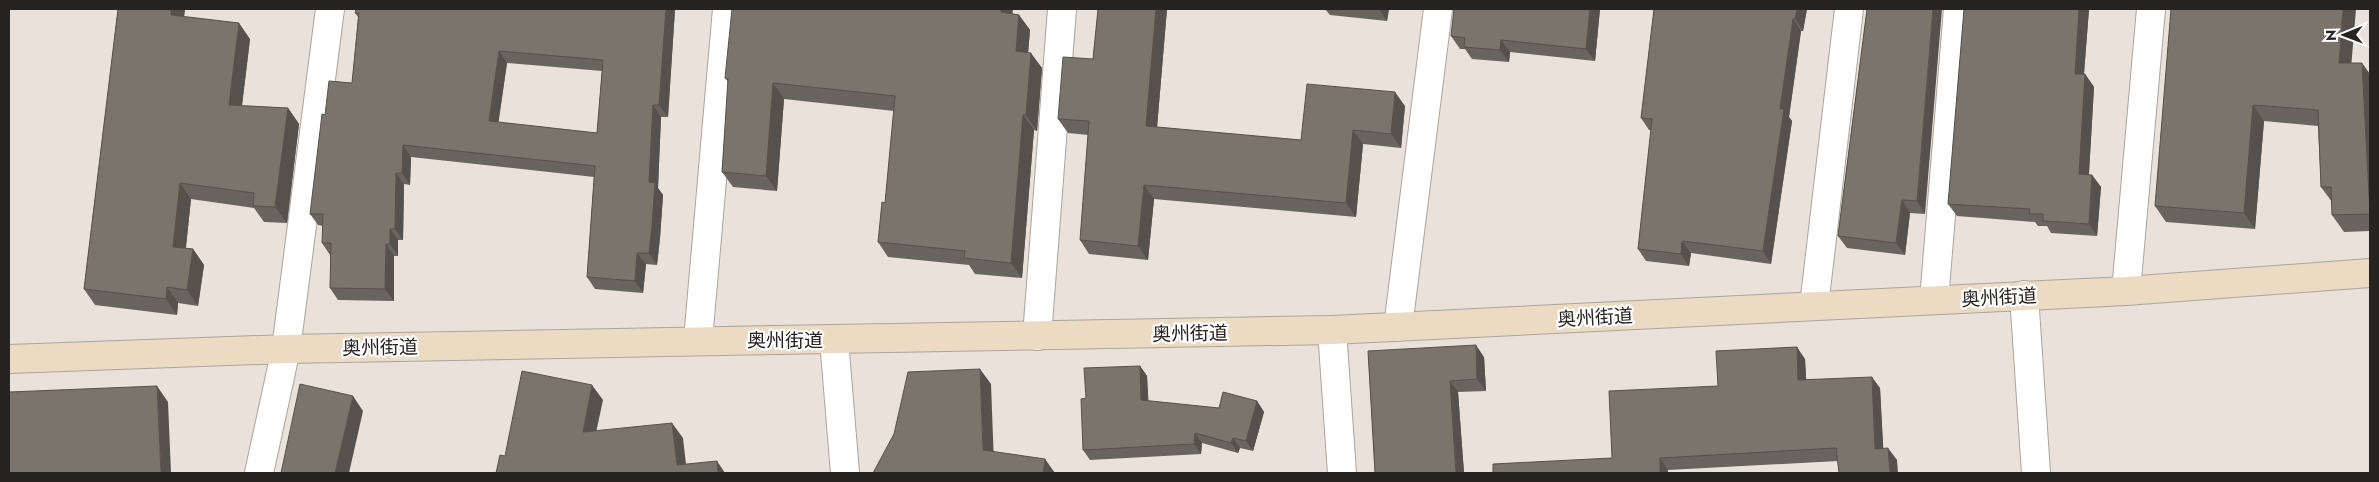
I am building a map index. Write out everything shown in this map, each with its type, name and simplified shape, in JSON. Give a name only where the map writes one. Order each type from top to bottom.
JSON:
[{"type":"main road","name":"奥州街道","points":[[9,359],[286,348],[1332,330],[2126,291],[2370,273]]},
{"type":"street","points":[[259,473],[286,348],[330,9]]},
{"type":"street","points":[[698,340],[727,9]]},
{"type":"street","points":[[1037,336],[1062,9]]},
{"type":"street","points":[[1398,327],[1438,9]]},
{"type":"street","points":[[1814,306],[1848,9]]},
{"type":"street","points":[[1934,300],[1958,9]]},
{"type":"street","points":[[2126,291],[2151,9]]},
{"type":"street","points":[[2024,296],[2036,473]]},
{"type":"street","points":[[1332,330],[1342,473]]},
{"type":"street","points":[[834,340],[845,473]]},
{"type":"building","points":[[118,9],[171,9],[171,15],[239,23],[229,105],[288,108],[275,207],[253,206],[254,193],[180,183],[173,247],[193,249],[187,290],[167,287],[166,299],[84,289]]},
{"type":"building","points":[[356,9],[666,9],[659,105],[653,105],[649,182],[655,183],[649,253],[637,253],[635,281],[587,277],[595,166],[403,145],[402,173],[396,173],[395,229],[390,229],[390,244],[386,244],[385,289],[330,288],[331,243],[322,243],[323,214],[310,214],[322,114],[325,115],[329,81],[352,83],[359,13],[355,13]],"holes":[[[499,51],[603,60],[597,133],[489,121]]]},
{"type":"building","points":[[732,9],[1001,9],[1001,12],[1019,15],[1016,51],[1031,53],[1026,115],[1023,115],[1011,263],[964,258],[965,251],[878,242],[882,202],[885,203],[895,96],[773,83],[766,176],[722,172],[728,79],[725,78]]},
{"type":"building","points":[[1098,9],[1156,9],[1146,126],[1301,140],[1307,84],[1395,92],[1391,134],[1353,130],[1346,203],[1144,185],[1138,246],[1080,240],[1089,121],[1058,119],[1063,57],[1093,59]]},
{"type":"building","points":[[1454,9],[1590,9],[1586,49],[1501,40],[1500,50],[1464,47],[1465,38],[1451,36]]},
{"type":"building","points":[[1654,9],[1797,9],[1795,19],[1793,19],[1780,109],[1784,109],[1763,251],[1682,241],[1681,254],[1638,249],[1652,119],[1641,118]]},
{"type":"building","points":[[1867,9],[1933,9],[1917,201],[1902,200],[1896,243],[1838,236]]},
{"type":"building","points":[[1964,9],[2079,9],[2075,74],[2085,74],[2079,174],[2092,175],[2089,224],[2043,221],[2043,214],[2029,214],[2030,209],[1948,204]]},
{"type":"building","points":[[2171,9],[2343,9],[2339,63],[2362,63],[2370,214],[2332,215],[2331,187],[2321,187],[2318,110],[2253,105],[2244,213],[2155,206]]},
{"type":"building","points":[[1476,345],[1477,379],[1450,381],[1456,473],[1375,473],[1368,351]]},
{"type":"building","points":[[1797,347],[1798,380],[1872,377],[1875,449],[1888,448],[1890,473],[1839,473],[1836,448],[1660,458],[1660,473],[1493,473],[1493,464],[1612,458],[1609,391],[1718,386],[1716,351]]},
{"type":"building","points":[[1140,366],[1141,400],[1219,408],[1223,392],[1257,401],[1246,441],[1233,438],[1231,443],[1195,433],[1194,444],[1083,450],[1081,399],[1086,398],[1084,368]]},
{"type":"building","points":[[980,369],[983,450],[1045,459],[1043,473],[873,473],[894,434],[908,372]]},
{"type":"building","points":[[522,371],[592,385],[583,432],[672,423],[677,465],[717,461],[718,473],[496,473],[500,455],[505,456]]},
{"type":"building","points":[[300,384],[353,396],[335,473],[281,473]]},
{"type":"building","points":[[157,386],[161,473],[9,473],[9,392]]}]
